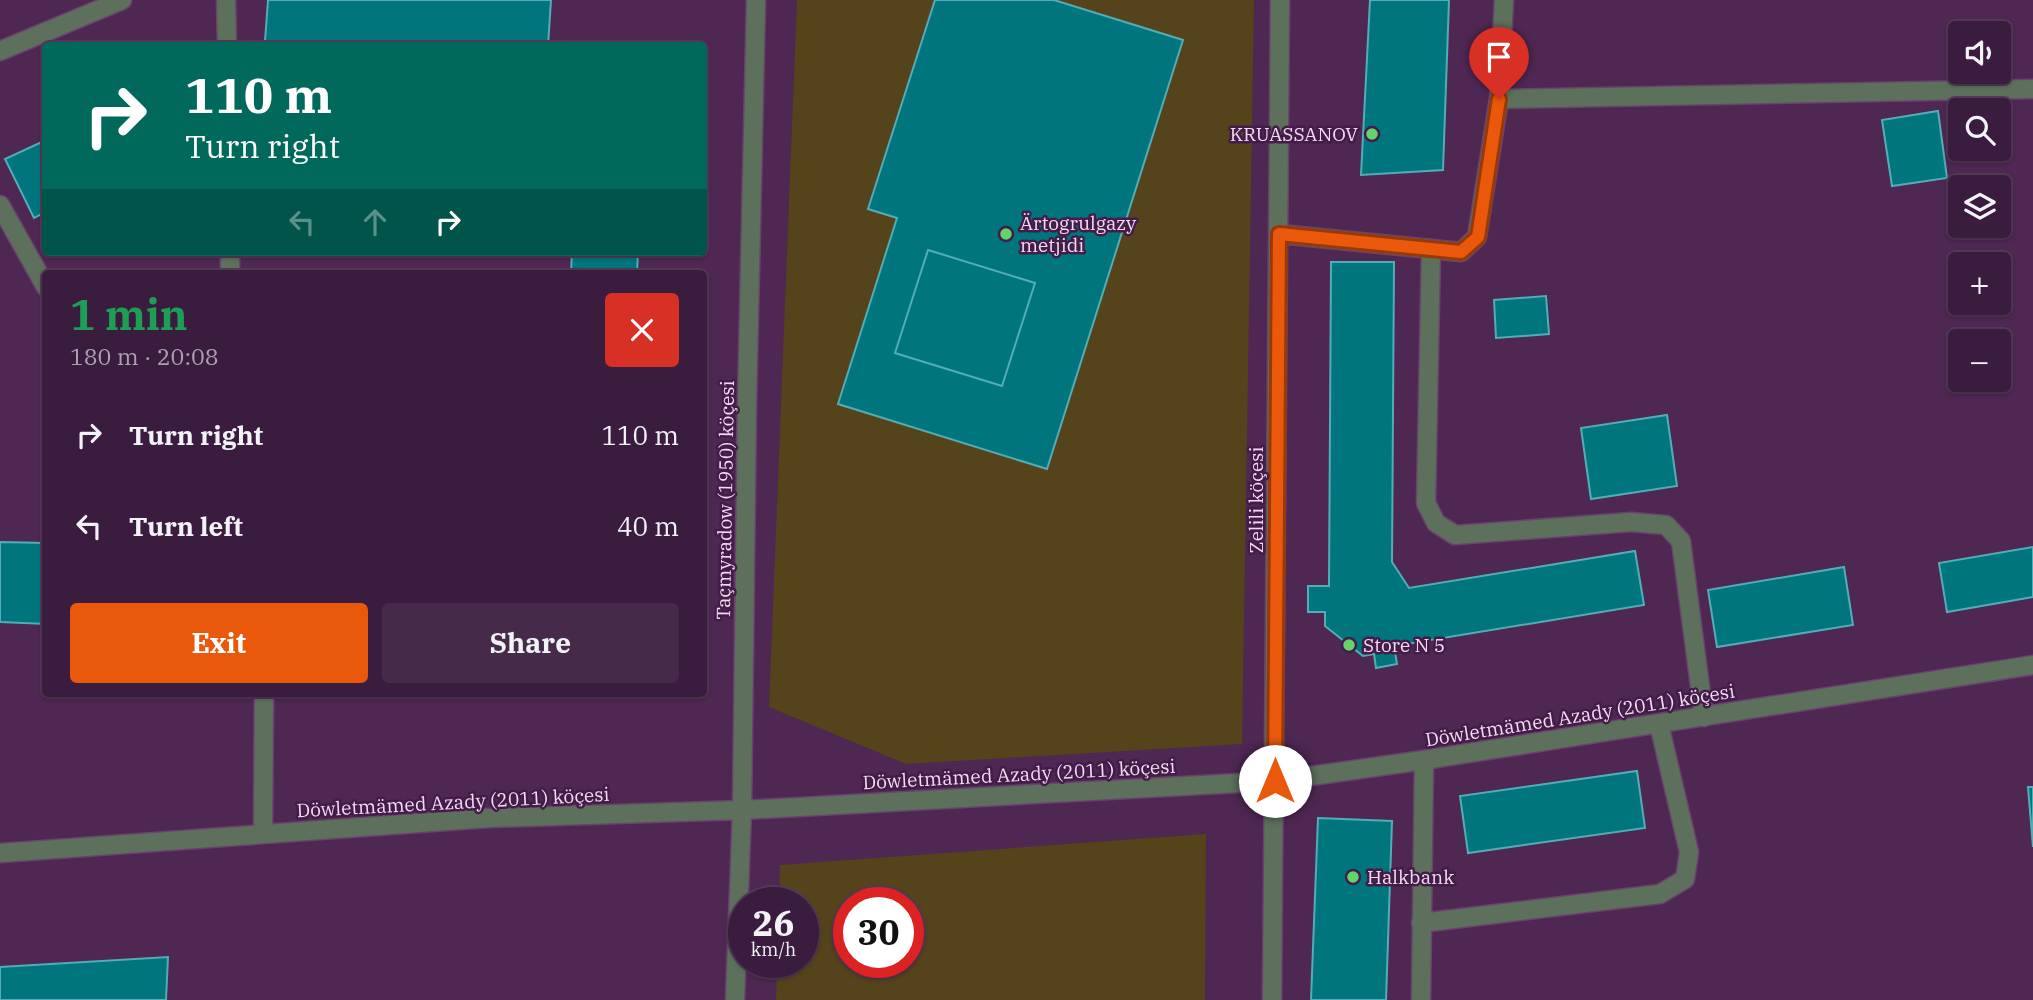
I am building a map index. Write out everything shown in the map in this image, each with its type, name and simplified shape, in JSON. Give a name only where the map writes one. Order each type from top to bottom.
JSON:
[{"type":"street","points":[[0,51],[122,0]]},
{"type":"street","points":[[226,0],[227,42]]},
{"type":"street","name":"Taçmyradow (1950) köçesi","points":[[735,1000],[742,810],[756,0]]},
{"type":"street","name":"Zelili köçesi","points":[[1272,1000],[1280,0]]},
{"type":"street","points":[[1279,234],[1461,252],[1478,237],[1499,99],[1504,0]]},
{"type":"street","points":[[1499,99],[2033,89]]},
{"type":"street","points":[[0,205],[42,280]]},
{"type":"street","points":[[1431,249],[1426,503],[1436,523],[1455,535],[1631,522],[1666,525],[1681,541],[1704,717]]},
{"type":"street","name":"Döwletmämed Azady (2011) köçesi","points":[[0,853],[489,818],[742,810],[1275,781],[1424,761],[2033,665]]},
{"type":"street","points":[[263,833],[264,697]]},
{"type":"street","points":[[1421,923],[1660,894],[1685,879],[1689,852],[1659,724]]},
{"type":"street","points":[[1421,1000],[1424,761]]},
{"type":"shaded area","points":[[797,0],[935,0],[868,208],[897,218],[838,404],[1046,469],[1182,40],[1054,0],[1254,0],[1242,744],[906,764],[769,707]]},
{"type":"shaded area","points":[[1206,834],[1205,1000],[776,1000],[777,978],[819,978],[819,887],[779,887],[780,865]]},
{"type":"building","points":[[268,0],[551,0],[548,42],[265,41]]},
{"type":"building","name":"Ärtogrulgazy metjidi","points":[[935,0],[1054,0],[1183,40],[1047,469],[838,404],[897,218],[868,209]],"holes":[[[928,250],[1035,283],[1002,386],[895,353]]]},
{"type":"building","points":[[1370,0],[1449,0],[1443,170],[1361,175]]},
{"type":"building","points":[[1938,111],[1947,178],[1892,186],[1882,120]]},
{"type":"building","points":[[42,142],[42,214],[34,218],[5,159]]},
{"type":"building","points":[[928,250],[1035,283],[1002,386],[895,353]]},
{"type":"building","points":[[572,256],[638,256],[637,270],[571,270]]},
{"type":"building","points":[[1331,262],[1394,262],[1392,562],[1409,588],[1635,551],[1644,605],[1394,646],[1397,664],[1376,668],[1374,654],[1363,656],[1325,626],[1325,612],[1308,612],[1308,586],[1329,586]]},
{"type":"building","points":[[1546,296],[1549,334],[1496,338],[1494,300]]},
{"type":"building","points":[[1667,415],[1677,486],[1591,499],[1581,428]]},
{"type":"building","points":[[0,542],[42,543],[42,624],[0,622]]},
{"type":"building","points":[[2033,547],[2033,597],[1947,612],[1939,563]]},
{"type":"building","points":[[1844,567],[1853,625],[1717,647],[1708,590]]},
{"type":"building","points":[[1637,771],[1645,828],[1468,853],[1460,796]]},
{"type":"building","points":[[2028,787],[2033,787],[2033,847]]},
{"type":"building","name":"Halkbank","points":[[1318,818],[1392,821],[1386,1000],[1311,1000]]},
{"type":"building","points":[[168,957],[166,1000],[0,1000],[0,967]]},
{"type":"place","name":"KRUASSANOV","points":[[1372,134]]},
{"type":"place","name":"Ärtogrulgazy metjidi","points":[[1006,234]]},
{"type":"place","name":"Store N 5","points":[[1349,645]]},
{"type":"place","name":"Halkbank","points":[[1353,877]]},
{"type":"route","points":[[1275,781],[1279,234],[1461,252],[1478,237],[1499,99]]}]
